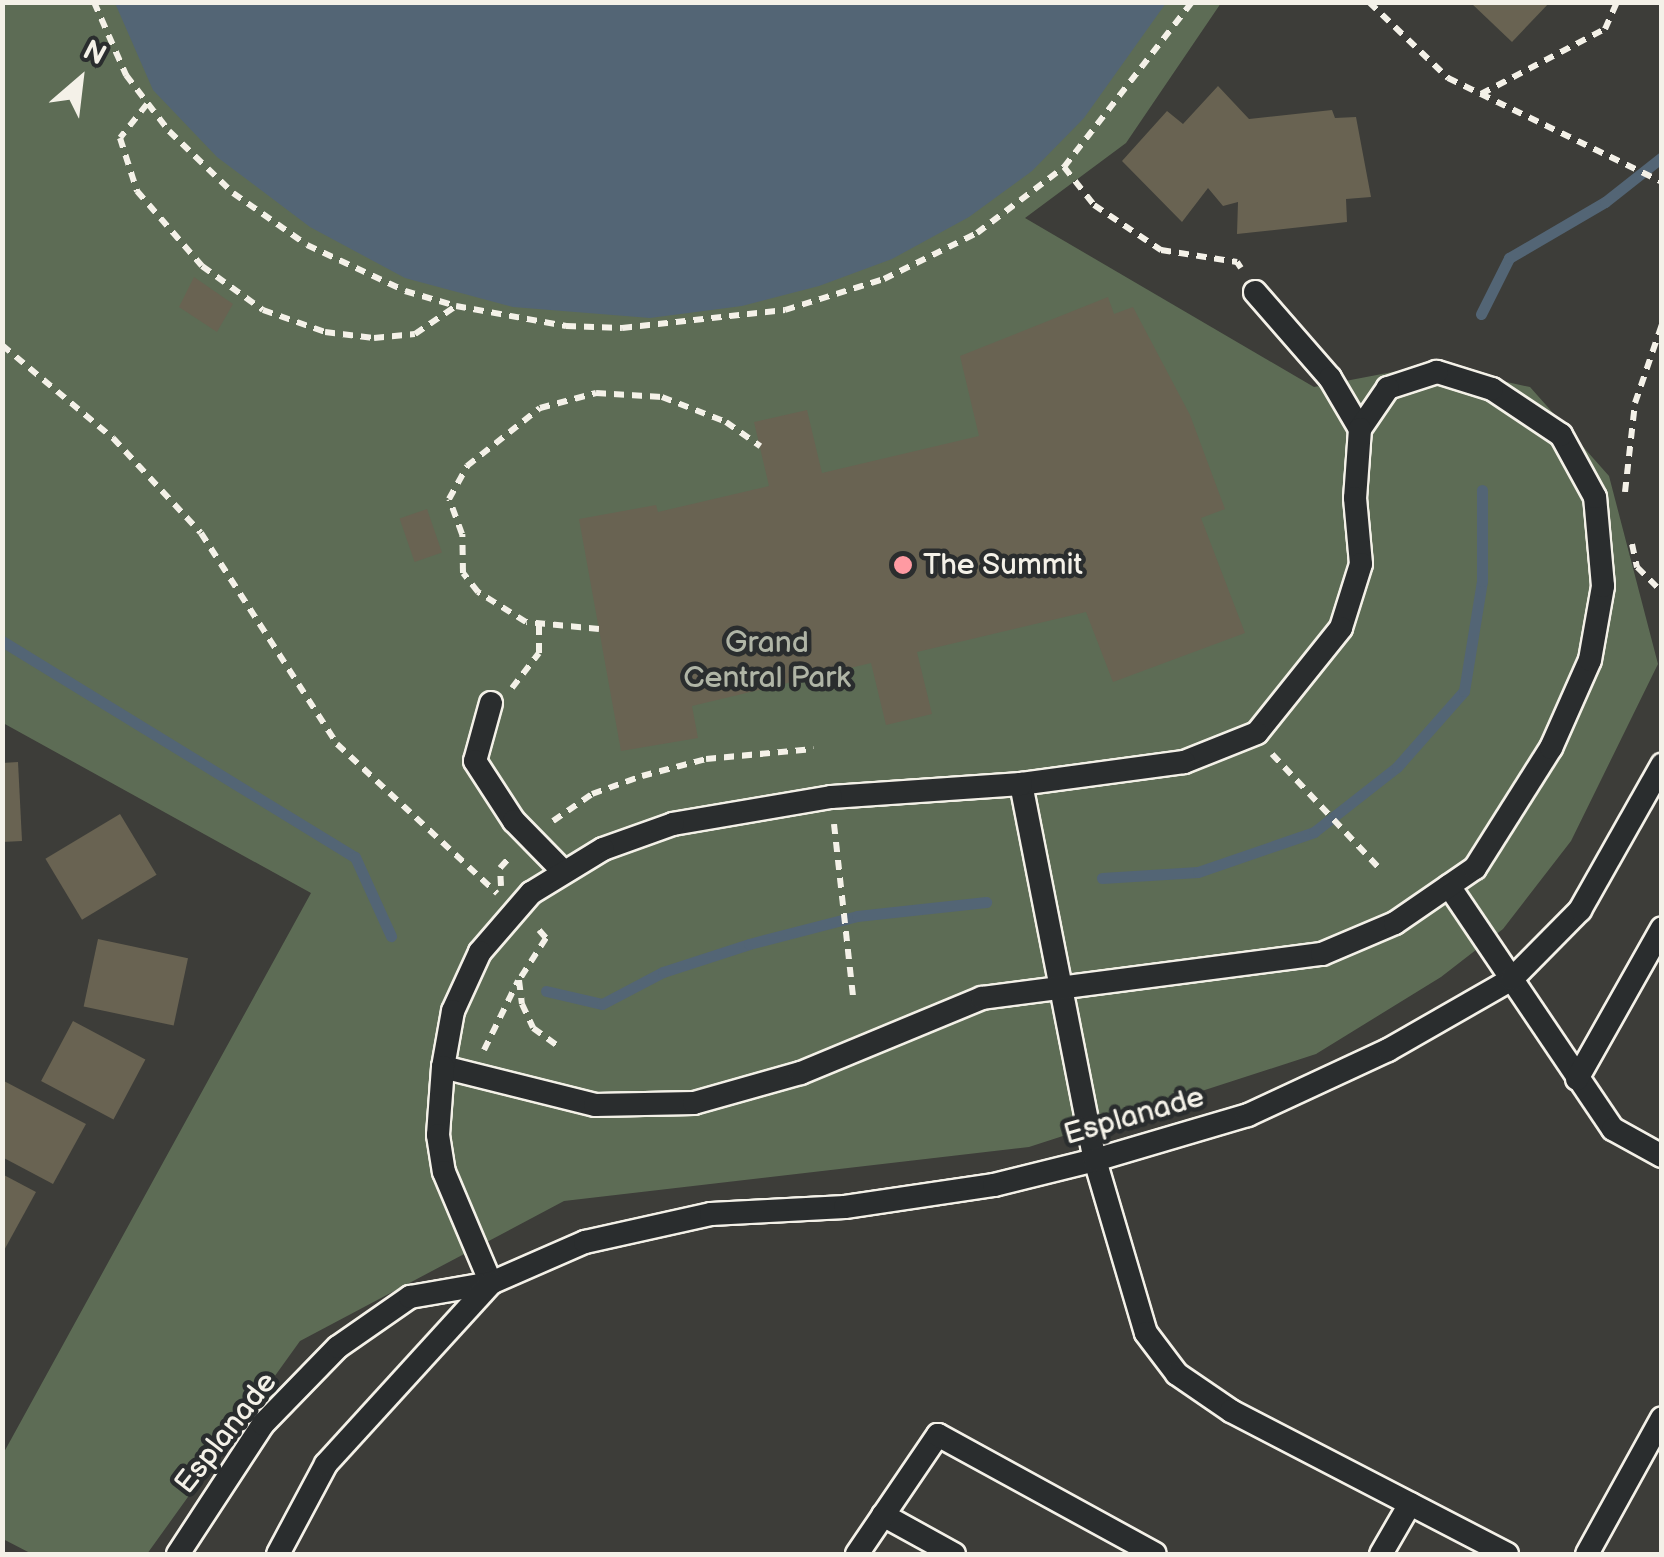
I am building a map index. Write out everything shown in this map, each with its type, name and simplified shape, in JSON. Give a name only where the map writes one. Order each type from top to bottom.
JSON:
[{"type":"lane","points":[[1255,292],[1330,378],[1360,429]]},
{"type":"lane","points":[[442,1067],[594,1105],[694,1104],[801,1073],[982,998],[1322,954],[1395,923],[1476,868],[1542,763],[1590,660],[1604,586],[1595,497],[1561,436],[1492,388],[1437,372],[1388,388],[1360,429],[1354,498],[1361,564],[1341,628],[1257,732],[1184,762],[1022,784],[831,798],[673,824],[603,849],[511,902],[480,952],[453,1011],[442,1067],[438,1136],[444,1172],[491,1283]]},
{"type":"lane","points":[[491,703],[475,761],[514,821],[564,872]]},
{"type":"lane","name":"Esplanade","points":[[178,1554],[263,1424],[338,1347],[410,1297],[491,1283],[585,1242],[711,1214],[846,1207],[994,1185],[1095,1160],[1248,1115],[1388,1050],[1512,979],[1580,910],[1662,764]]},
{"type":"lane","points":[[1022,784],[1065,987],[1095,1160],[1146,1333],[1177,1374],[1231,1411],[1507,1554]]},
{"type":"lane","points":[[1449,886],[1612,1129],[1660,1153]]},
{"type":"lane","points":[[1577,1078],[1662,928]]},
{"type":"lane","name":"Esplanade","points":[[278,1554],[326,1464],[491,1283]]},
{"type":"lane","points":[[1587,1554],[1662,1418]]},
{"type":"lane","points":[[857,1554],[938,1435],[1155,1554]]},
{"type":"lane","points":[[1381,1554],[1410,1504]]},
{"type":"lane","points":[[883,1515],[954,1554]]},
{"type":"path","points":[[94,2],[110,44],[146,104],[234,193],[306,245],[388,284],[456,306],[529,321],[622,328],[785,310],[931,258],[1064,167],[1192,2]]},
{"type":"path","points":[[1369,2],[1448,78],[1662,182]]},
{"type":"path","points":[[1481,94],[1605,29],[1617,2]]},
{"type":"path","points":[[146,104],[120,138],[137,191],[202,266],[263,310],[325,332],[374,338],[415,334],[456,306]]},
{"type":"path","points":[[1064,167],[1094,204],[1123,225],[1162,250],[1237,262],[1255,292]]},
{"type":"path","points":[[1624,504],[1635,404],[1662,324]]},
{"type":"path","points":[[2,345],[112,438],[200,533],[338,744],[511,902]]},
{"type":"path","points":[[599,629],[539,624],[478,592],[464,572],[462,534],[449,499],[467,466],[540,408],[596,393],[662,397],[726,422],[760,446]]},
{"type":"path","points":[[1630,536],[1636,567],[1662,592]]},
{"type":"path","points":[[491,703],[525,678],[539,653],[539,624]]},
{"type":"path","points":[[1257,732],[1299,784],[1382,870]]},
{"type":"path","points":[[552,821],[592,794],[642,776],[706,759],[814,749]]},
{"type":"path","points":[[836,848],[853,996]]},
{"type":"path","points":[[511,856],[500,868],[511,902]]},
{"type":"path","points":[[484,1050],[519,980],[546,938],[540,930]]},
{"type":"path","points":[[519,980],[533,1028],[556,1045]]},
{"type":"green space","name":"Grand Central Park","points":[[3,2],[1221,3],[1126,143],[1025,218],[1314,387],[1429,365],[1530,387],[1609,476],[1658,664],[1571,841],[1503,929],[1441,977],[1316,1054],[1029,1147],[564,1201],[300,1341],[147,1554],[32,1554],[3,1539],[3,1454],[311,893],[3,723]]},
{"type":"water","points":[[115,2],[1166,3],[1084,118],[1032,171],[969,217],[892,259],[819,286],[742,306],[650,318],[513,307],[405,278],[310,227],[217,157],[153,90]]},
{"type":"building","points":[[1470,2],[1550,2],[1512,42]]},
{"type":"building","points":[[1218,86],[1249,119],[1332,110],[1335,118],[1356,117],[1371,197],[1346,199],[1347,222],[1237,234],[1238,202],[1223,206],[1208,188],[1182,222],[1122,161],[1167,111],[1183,124]]},
{"type":"building","points":[[194,277],[233,304],[217,332],[179,307]]},
{"type":"building","name":"The Summit","points":[[1108,297],[1114,314],[1133,307],[1190,415],[1225,509],[1201,518],[1245,633],[1113,682],[1086,612],[917,652],[932,714],[886,725],[871,663],[692,706],[698,738],[621,751],[579,519],[656,505],[658,512],[769,486],[754,422],[807,410],[822,473],[979,436],[960,356]]},
{"type":"building","points":[[427,509],[442,552],[415,562],[400,518]]},
{"type":"building","points":[[18,762],[22,841],[2,842],[2,763]]},
{"type":"building","points":[[120,814],[157,875],[82,920],[45,859]]},
{"type":"building","points":[[98,939],[188,958],[174,1026],[84,1006]]},
{"type":"building","points":[[73,1021],[145,1059],[113,1120],[41,1081]]},
{"type":"building","points":[[2,1080],[86,1124],[53,1184],[2,1157]]},
{"type":"building","points":[[2,1174],[36,1192],[2,1254]]},
{"type":"waterway","points":[[1481,314],[1509,258],[1605,202],[1662,157]]},
{"type":"waterway","points":[[1102,878],[1198,872],[1314,832],[1397,767],[1464,691],[1482,581],[1482,490]]},
{"type":"waterway","points":[[2,641],[355,857],[391,936]]},
{"type":"waterway","points":[[546,991],[602,1004],[663,972],[749,944],[857,916],[986,902]]},
{"type":"place","name":"The Summit","points":[[903,565]]}]
